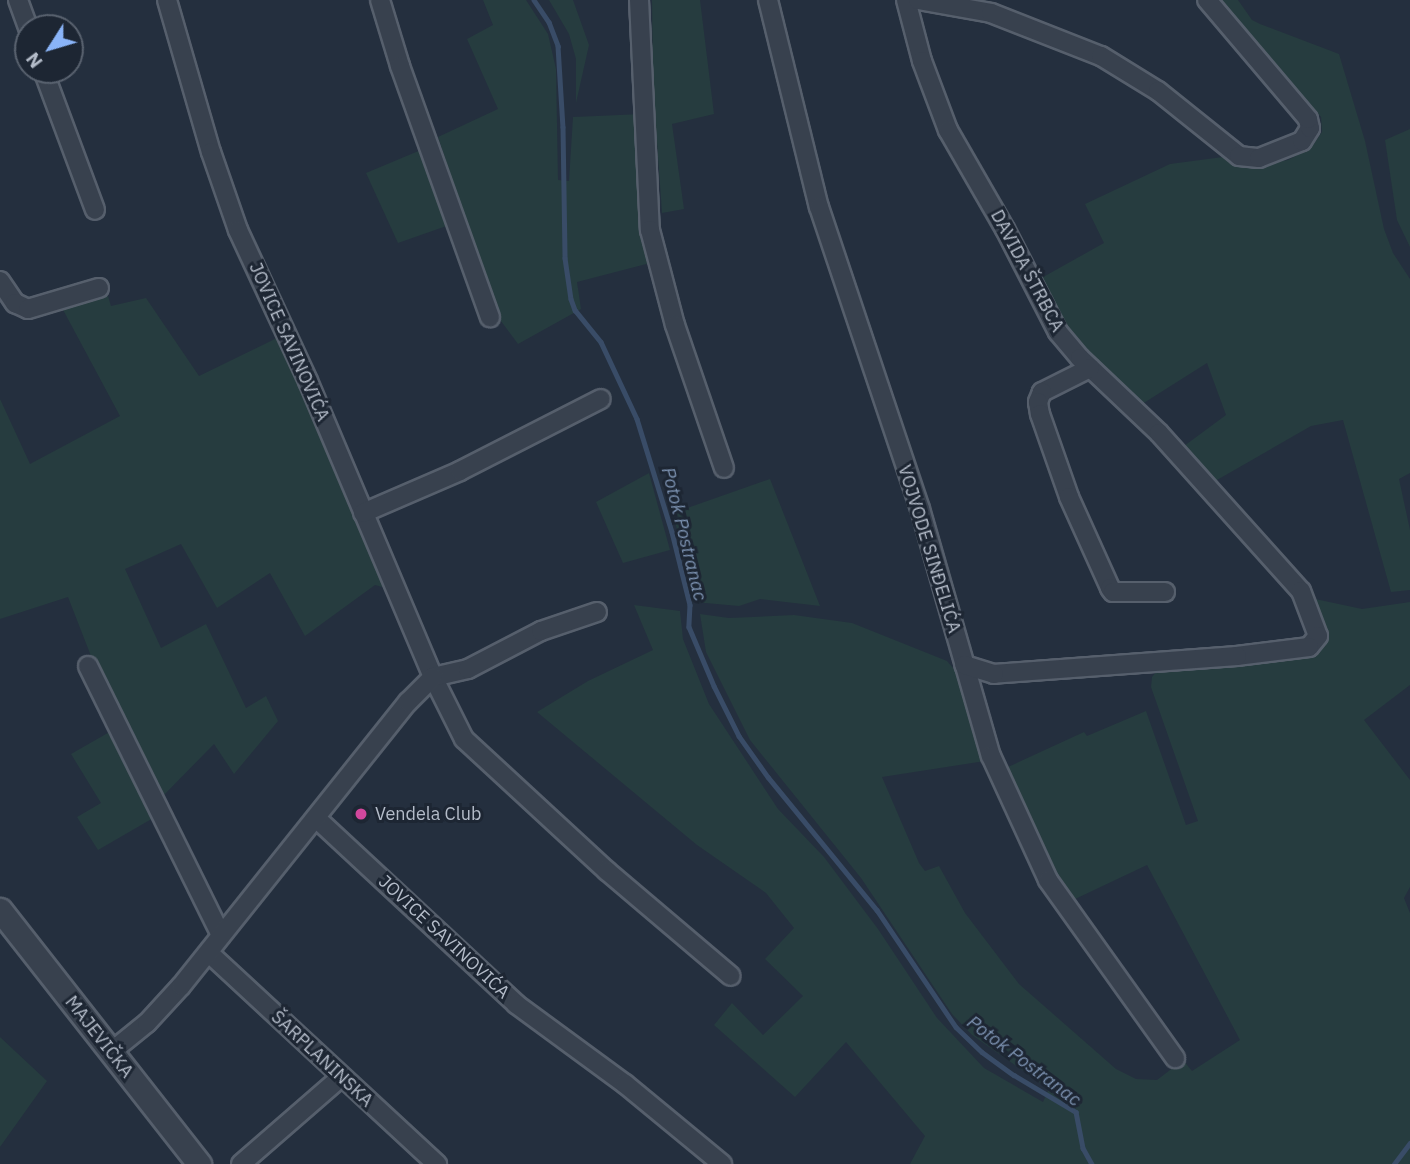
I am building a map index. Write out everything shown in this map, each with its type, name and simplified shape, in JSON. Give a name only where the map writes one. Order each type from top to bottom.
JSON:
[{"type":"street","name":"JOVICE SAVINOVIĆA","points":[[167,0],[211,152],[238,230],[308,381],[433,677],[471,747],[607,870],[731,976]]},
{"type":"street","points":[[380,0],[400,66],[490,317]]},
{"type":"street","points":[[639,0],[650,230],[675,325],[724,468]]},
{"type":"street","name":"VOJVODE SINĐELIĆA","points":[[768,0],[819,207],[920,509],[991,756],[1038,861],[1065,907],[1175,1058]]},
{"type":"street","name":"DAVIDA ŠTRBCA","points":[[906,0],[922,61],[948,130],[1058,332],[1090,368],[1158,433],[1301,591],[1318,636],[1309,647],[1237,656],[994,674],[964,665]]},
{"type":"street","points":[[918,0],[991,13],[1101,56],[1158,91],[1239,156],[1259,158],[1302,141],[1310,128],[1308,119],[1207,0]]},
{"type":"street","points":[[48,84],[95,210]]},
{"type":"street","points":[[0,281],[15,303],[28,309],[99,288]]},
{"type":"street","points":[[1090,368],[1042,392],[1038,402],[1040,414],[1069,497],[1110,588],[1113,592],[1165,592]]},
{"type":"street","points":[[363,513],[460,471],[601,399]]},
{"type":"street","points":[[111,1052],[147,1023],[209,953],[408,702],[433,677],[468,669],[541,631],[597,612]]},
{"type":"street","points":[[88,666],[221,935]]},
{"type":"street","name":"JOVICE SAVINOVIĆA","points":[[316,818],[516,1004],[625,1084],[722,1164]]},
{"type":"street","name":"MAJEVIČKA","points":[[0,909],[199,1164]]},
{"type":"street","name":"ŠARPLANINSKA","points":[[209,953],[429,1162]]},
{"type":"street","points":[[242,1164],[341,1077]]},
{"type":"green space","points":[[483,0],[526,0],[548,34],[556,69],[558,180],[569,181],[573,117],[643,114],[654,262],[577,282],[581,309],[518,344],[498,317],[438,137],[498,109],[467,39],[493,25]]},
{"type":"green space","points":[[549,0],[573,0],[589,45],[576,103],[576,59],[569,34]]},
{"type":"green space","points":[[652,0],[700,0],[714,114],[672,124],[684,209],[662,213],[653,86]]},
{"type":"green space","points":[[1221,0],[1238,0],[1252,20],[1339,54],[1365,141],[1384,229],[1393,253],[1410,279],[1410,473],[1399,479],[1410,530],[1410,590],[1391,592],[1343,420],[1311,426],[1210,484],[1180,449],[1226,415],[1207,363],[1139,406],[1068,335],[1036,281],[1104,243],[1085,204],[1170,164],[1223,157],[1248,167],[1288,160],[1311,148],[1322,132],[1321,117]]},
{"type":"green space","points":[[1410,129],[1410,247],[1397,220],[1385,140]]},
{"type":"green space","points":[[428,147],[455,223],[398,243],[366,173]]},
{"type":"green space","points":[[108,296],[111,306],[146,298],[199,376],[281,336],[389,589],[375,585],[305,636],[270,573],[217,608],[181,544],[125,569],[161,648],[206,624],[246,708],[266,696],[278,721],[234,774],[214,744],[161,798],[98,674],[68,597],[0,619],[0,399],[30,464],[120,416],[61,306]]},
{"type":"green space","points":[[649,473],[670,550],[623,563],[596,502]]},
{"type":"green space","points":[[770,479],[820,606],[760,599],[739,606],[694,602],[673,513]]},
{"type":"green space","points":[[1315,599],[1362,609],[1410,602],[1410,685],[1364,720],[1410,780],[1410,887],[1404,898],[1410,913],[1410,1164],[910,1164],[925,1136],[846,1042],[795,1097],[714,1025],[732,1003],[763,1035],[803,996],[765,959],[794,928],[766,893],[697,845],[537,712],[588,681],[653,650],[634,605],[680,611],[683,639],[709,704],[778,809],[824,857],[878,929],[937,1018],[984,1068],[1043,1102],[1049,1089],[972,1035],[952,1014],[861,878],[750,740],[706,652],[700,614],[729,618],[794,615],[852,623],[947,661],[960,676],[985,761],[882,777],[919,863],[925,871],[939,866],[965,913],[1019,984],[1116,1069],[1136,1079],[1157,1080],[1183,1060],[1192,1071],[1240,1040],[1147,865],[1073,900],[1057,876],[1008,767],[1084,732],[1087,736],[1146,711],[1186,825],[1198,821],[1151,687],[1152,677],[1160,667],[1309,650]]},
{"type":"green space","points":[[113,730],[155,817],[98,850],[77,817],[101,803],[71,754]]},
{"type":"green space","points":[[0,1037],[47,1081],[0,1147]]},
{"type":"waterway","name":"Potok Postranac","points":[[534,0],[549,22],[558,46],[563,127],[565,258],[571,299],[575,310],[601,342],[637,419],[672,532],[690,605],[689,627],[714,686],[739,736],[768,777],[877,910],[956,1027],[982,1052],[1014,1075],[1076,1112],[1083,1148],[1092,1164]]},
{"type":"waterway","points":[[1394,1164],[1410,1143]]},
{"type":"place","name":"Vendela Club","points":[[361,814]]}]
